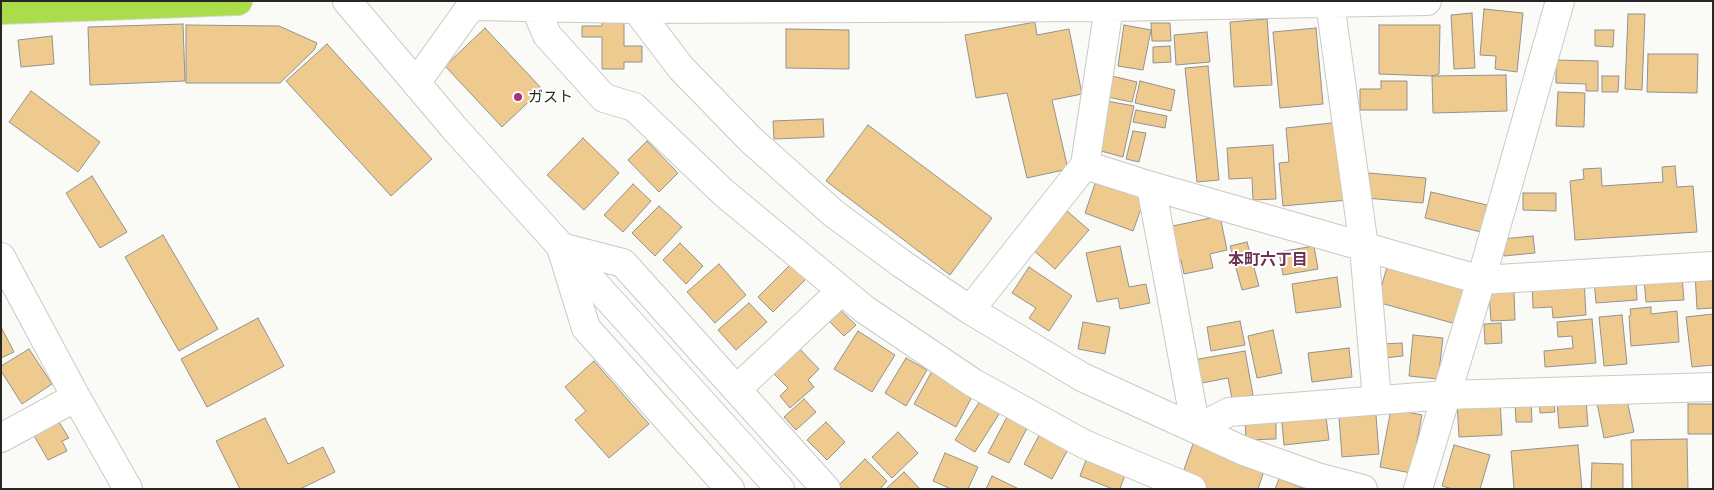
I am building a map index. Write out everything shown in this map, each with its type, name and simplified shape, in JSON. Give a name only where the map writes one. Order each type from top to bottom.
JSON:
[{"type":"highway","points":[[1,10],[238,1]]},
{"type":"street","points":[[347,1],[455,129],[780,489]]},
{"type":"street","points":[[416,83],[470,4],[535,8],[633,5],[1330,3],[1426,1]]},
{"type":"street","points":[[1418,489],[1481,280],[1560,1]]},
{"type":"street","points":[[1330,3],[1364,247],[1377,400]]},
{"type":"street","points":[[970,310],[1085,164],[1108,4]]},
{"type":"street","points":[[633,5],[681,68],[750,139],[833,213],[902,264],[970,310],[1082,377],[1244,451],[1317,477],[1362,489]]},
{"type":"street","points":[[535,8],[547,35],[604,98],[634,107],[724,192],[864,309],[981,386],[1084,444],[1192,489]]},
{"type":"street","points":[[1085,164],[1151,186],[1481,280],[1713,266]]},
{"type":"street","points":[[1151,186],[1196,429]]},
{"type":"street","points":[[561,247],[623,263],[826,489]]},
{"type":"street","points":[[561,247],[586,328],[730,489]]},
{"type":"street","points":[[1,257],[128,489]]},
{"type":"street","points":[[737,389],[841,291]]},
{"type":"street","points":[[1196,429],[1229,412],[1446,395],[1713,387]]},
{"type":"street","points":[[1,438],[76,397]]},
{"type":"building","points":[[1484,9],[1523,13],[1517,72],[1495,69],[1496,56],[1480,55]]},
{"type":"building","points":[[1472,13],[1475,68],[1454,69],[1451,15]]},
{"type":"building","points":[[1628,14],[1645,14],[1642,90],[1625,89]]},
{"type":"building","points":[[1267,19],[1272,85],[1234,87],[1230,22]]},
{"type":"building","points":[[602,21],[624,22],[624,46],[642,46],[642,62],[624,62],[624,69],[602,69],[602,37],[582,37],[582,26],[602,26]]},
{"type":"building","points":[[1035,22],[1037,35],[1069,29],[1082,94],[1052,100],[1068,169],[1027,178],[1007,93],[976,98],[965,35]]},
{"type":"building","points":[[1151,23],[1170,23],[1171,41],[1152,41]]},
{"type":"building","points":[[183,24],[185,81],[90,85],[88,27]]},
{"type":"building","points":[[186,25],[279,26],[317,43],[314,50],[280,83],[186,83]]},
{"type":"building","points":[[1124,25],[1151,30],[1143,70],[1118,66]]},
{"type":"building","points":[[1379,25],[1440,25],[1439,74],[1432,76],[1379,74]]},
{"type":"building","points":[[485,28],[542,89],[502,127],[445,66]]},
{"type":"building","points":[[1316,28],[1323,104],[1280,108],[1273,32]]},
{"type":"building","points":[[786,29],[849,30],[849,69],[786,68]]},
{"type":"building","points":[[1595,30],[1614,30],[1613,47],[1595,46]]},
{"type":"building","points":[[1207,32],[1210,62],[1176,65],[1174,35]]},
{"type":"building","points":[[52,36],[54,64],[21,67],[18,40]]},
{"type":"building","points":[[327,44],[432,159],[391,196],[286,81]]},
{"type":"building","points":[[1170,46],[1171,62],[1153,63],[1153,47]]},
{"type":"building","points":[[1648,54],[1698,54],[1697,93],[1647,92]]},
{"type":"building","points":[[1556,60],[1598,61],[1598,91],[1586,91],[1586,84],[1556,83]]},
{"type":"building","points":[[1208,66],[1219,180],[1197,182],[1185,68]]},
{"type":"building","points":[[1506,75],[1507,111],[1433,113],[1432,76]]},
{"type":"building","points":[[1112,76],[1137,82],[1132,102],[1107,97]]},
{"type":"building","points":[[1602,76],[1619,76],[1618,92],[1602,92]]},
{"type":"building","points":[[1140,81],[1175,90],[1171,111],[1135,103]]},
{"type":"building","points":[[1381,81],[1407,81],[1407,110],[1360,110],[1360,89],[1381,89]]},
{"type":"building","points":[[31,91],[100,142],[78,172],[9,122]]},
{"type":"building","points":[[1558,92],[1585,93],[1584,127],[1556,126]]},
{"type":"building","points":[[1107,101],[1134,106],[1123,157],[1101,151]]},
{"type":"building","points":[[1136,110],[1167,116],[1165,128],[1133,122]]},
{"type":"building","points":[[823,119],[824,137],[774,139],[773,121]]},
{"type":"building","points":[[1340,122],[1348,200],[1283,206],[1279,163],[1289,162],[1286,128]]},
{"type":"building","points":[[868,125],[992,218],[950,275],[826,181]]},
{"type":"building","points":[[1133,131],[1146,133],[1139,162],[1126,159]]},
{"type":"building","points":[[583,138],[619,173],[584,210],[547,175]]},
{"type":"building","points":[[647,141],[678,173],[659,192],[628,160]]},
{"type":"building","points":[[1273,145],[1276,199],[1253,200],[1252,178],[1229,179],[1227,148]]},
{"type":"building","points":[[1675,166],[1677,187],[1693,186],[1697,232],[1575,240],[1570,181],[1584,179],[1583,169],[1601,168],[1602,186],[1663,182],[1662,167]]},
{"type":"building","points":[[1368,173],[1426,178],[1423,203],[1366,198]]},
{"type":"building","points":[[92,176],[127,232],[100,248],[66,193]]},
{"type":"building","points":[[1097,178],[1146,195],[1133,231],[1085,213]]},
{"type":"building","points":[[633,184],[651,201],[623,232],[604,215]]},
{"type":"building","points":[[1431,192],[1487,205],[1481,232],[1425,218]]},
{"type":"building","points":[[1523,193],[1556,193],[1556,211],[1523,210]]},
{"type":"building","points":[[659,206],[682,227],[655,256],[632,233]]},
{"type":"building","points":[[1067,211],[1089,230],[1055,269],[1033,250]]},
{"type":"building","points":[[1220,216],[1227,250],[1210,254],[1213,268],[1184,274],[1181,260],[1175,262],[1168,227]]},
{"type":"building","points":[[163,235],[218,329],[179,351],[125,257]]},
{"type":"building","points":[[1533,236],[1535,253],[1504,256],[1502,239]]},
{"type":"building","points":[[1247,242],[1259,286],[1242,290],[1230,246]]},
{"type":"building","points":[[680,243],[703,266],[686,284],[663,260]]},
{"type":"building","points":[[1120,246],[1129,287],[1146,284],[1150,303],[1120,309],[1118,298],[1097,302],[1086,253]]},
{"type":"building","points":[[1314,246],[1318,269],[1283,275],[1279,252]]},
{"type":"building","points":[[719,264],[746,295],[715,323],[687,292]]},
{"type":"building","points":[[791,264],[806,279],[773,312],[758,297]]},
{"type":"building","points":[[1029,267],[1072,296],[1049,331],[1029,318],[1036,308],[1012,293]]},
{"type":"building","points":[[1387,267],[1465,289],[1456,324],[1377,302]]},
{"type":"building","points":[[1713,272],[1713,308],[1697,309],[1695,273]]},
{"type":"building","points":[[1682,276],[1684,300],[1646,302],[1644,279]]},
{"type":"building","points":[[1337,277],[1341,307],[1296,313],[1292,284]]},
{"type":"building","points":[[1584,278],[1586,315],[1553,318],[1552,307],[1533,308],[1532,281]]},
{"type":"building","points":[[1636,278],[1637,300],[1596,303],[1594,280]]},
{"type":"building","points":[[1514,291],[1515,320],[1491,321],[1489,293]]},
{"type":"building","points":[[749,303],[767,322],[736,350],[718,330]]},
{"type":"building","points":[[1651,307],[1651,314],[1677,311],[1679,342],[1631,346],[1630,309]]},
{"type":"building","points":[[838,308],[856,325],[844,336],[827,319]]},
{"type":"building","points":[[1713,314],[1713,365],[1692,367],[1686,317]]},
{"type":"building","points":[[1622,315],[1627,364],[1604,366],[1599,317]]},
{"type":"building","points":[[258,318],[284,366],[207,407],[181,359]]},
{"type":"building","points":[[1592,319],[1596,363],[1545,367],[1544,351],[1573,348],[1572,336],[1558,337],[1557,322]]},
{"type":"building","points":[[1240,321],[1245,345],[1211,351],[1207,327]]},
{"type":"building","points":[[1083,322],[1110,327],[1105,354],[1078,349]]},
{"type":"building","points":[[1501,323],[1502,343],[1485,344],[1484,324]]},
{"type":"building","points":[[1,327],[14,352],[1,358]]},
{"type":"building","points":[[1273,330],[1282,373],[1257,378],[1248,336]]},
{"type":"building","points":[[858,331],[895,355],[872,392],[834,369]]},
{"type":"building","points":[[1413,335],[1443,338],[1438,379],[1409,376]]},
{"type":"building","points":[[1402,343],[1403,356],[1384,358],[1382,344]]},
{"type":"building","points":[[795,344],[819,369],[808,380],[814,387],[790,408],[780,396],[788,388],[769,369]]},
{"type":"building","points":[[1349,348],[1352,377],[1312,382],[1308,353]]},
{"type":"building","points":[[29,349],[52,384],[22,404],[1,371],[1,366]]},
{"type":"building","points":[[1245,351],[1253,395],[1232,399],[1228,378],[1197,384],[1193,360]]},
{"type":"building","points":[[906,358],[927,370],[906,406],[885,393]]},
{"type":"building","points":[[594,361],[649,424],[609,458],[575,420],[586,411],[565,387]]},
{"type":"building","points":[[932,371],[974,393],[956,427],[914,404]]},
{"type":"building","points":[[1626,396],[1634,432],[1604,438],[1597,403]]},
{"type":"building","points":[[1553,397],[1555,412],[1540,413],[1539,398]]},
{"type":"building","points":[[982,398],[1001,411],[975,452],[955,440]]},
{"type":"building","points":[[804,399],[816,412],[796,430],[784,417]]},
{"type":"building","points":[[1500,399],[1502,435],[1459,437],[1457,402]]},
{"type":"building","points":[[1586,399],[1588,426],[1559,428],[1557,401]]},
{"type":"building","points":[[1531,401],[1532,422],[1516,422],[1515,402]]},
{"type":"building","points":[[1375,402],[1379,454],[1342,457],[1338,405]]},
{"type":"building","points":[[1688,404],[1713,404],[1713,434],[1688,434]]},
{"type":"building","points":[[1325,409],[1329,440],[1284,445],[1281,413]]},
{"type":"building","points":[[1391,409],[1422,415],[1411,473],[1380,467]]},
{"type":"building","points":[[1007,417],[1027,428],[1009,463],[988,453]]},
{"type":"building","points":[[1276,417],[1276,439],[1246,440],[1245,418]]},
{"type":"building","points":[[265,418],[288,464],[323,447],[335,472],[300,489],[240,489],[216,441]]},
{"type":"building","points":[[57,419],[69,438],[62,441],[67,451],[48,460],[33,434]]},
{"type":"building","points":[[826,422],[845,442],[827,460],[807,440]]},
{"type":"building","points":[[1044,426],[1072,442],[1052,479],[1024,464]]},
{"type":"building","points":[[898,432],[918,453],[892,478],[872,457]]},
{"type":"building","points":[[1687,439],[1688,489],[1632,489],[1631,440]]},
{"type":"building","points":[[1194,441],[1265,468],[1258,489],[1202,489],[1180,481]]},
{"type":"building","points":[[1454,445],[1490,455],[1480,489],[1453,489],[1442,486]]},
{"type":"building","points":[[1578,445],[1582,489],[1514,489],[1511,451]]},
{"type":"building","points":[[1089,452],[1128,466],[1120,489],[1113,489],[1080,476]]},
{"type":"building","points":[[945,453],[978,467],[968,489],[951,489],[933,481]]},
{"type":"building","points":[[865,459],[887,481],[880,489],[842,489],[839,485]]},
{"type":"building","points":[[1592,463],[1623,464],[1623,489],[1591,489]]},
{"type":"building","points":[[904,472],[920,489],[886,489]]},
{"type":"building","points":[[992,476],[1019,489],[986,489]]},
{"type":"building","points":[[1279,479],[1306,489],[1275,489]]},
{"type":"place","name":"ガスト","points":[[518,97]]},
{"type":"district","name":"本町六丁目","points":[[1268,260]]}]
